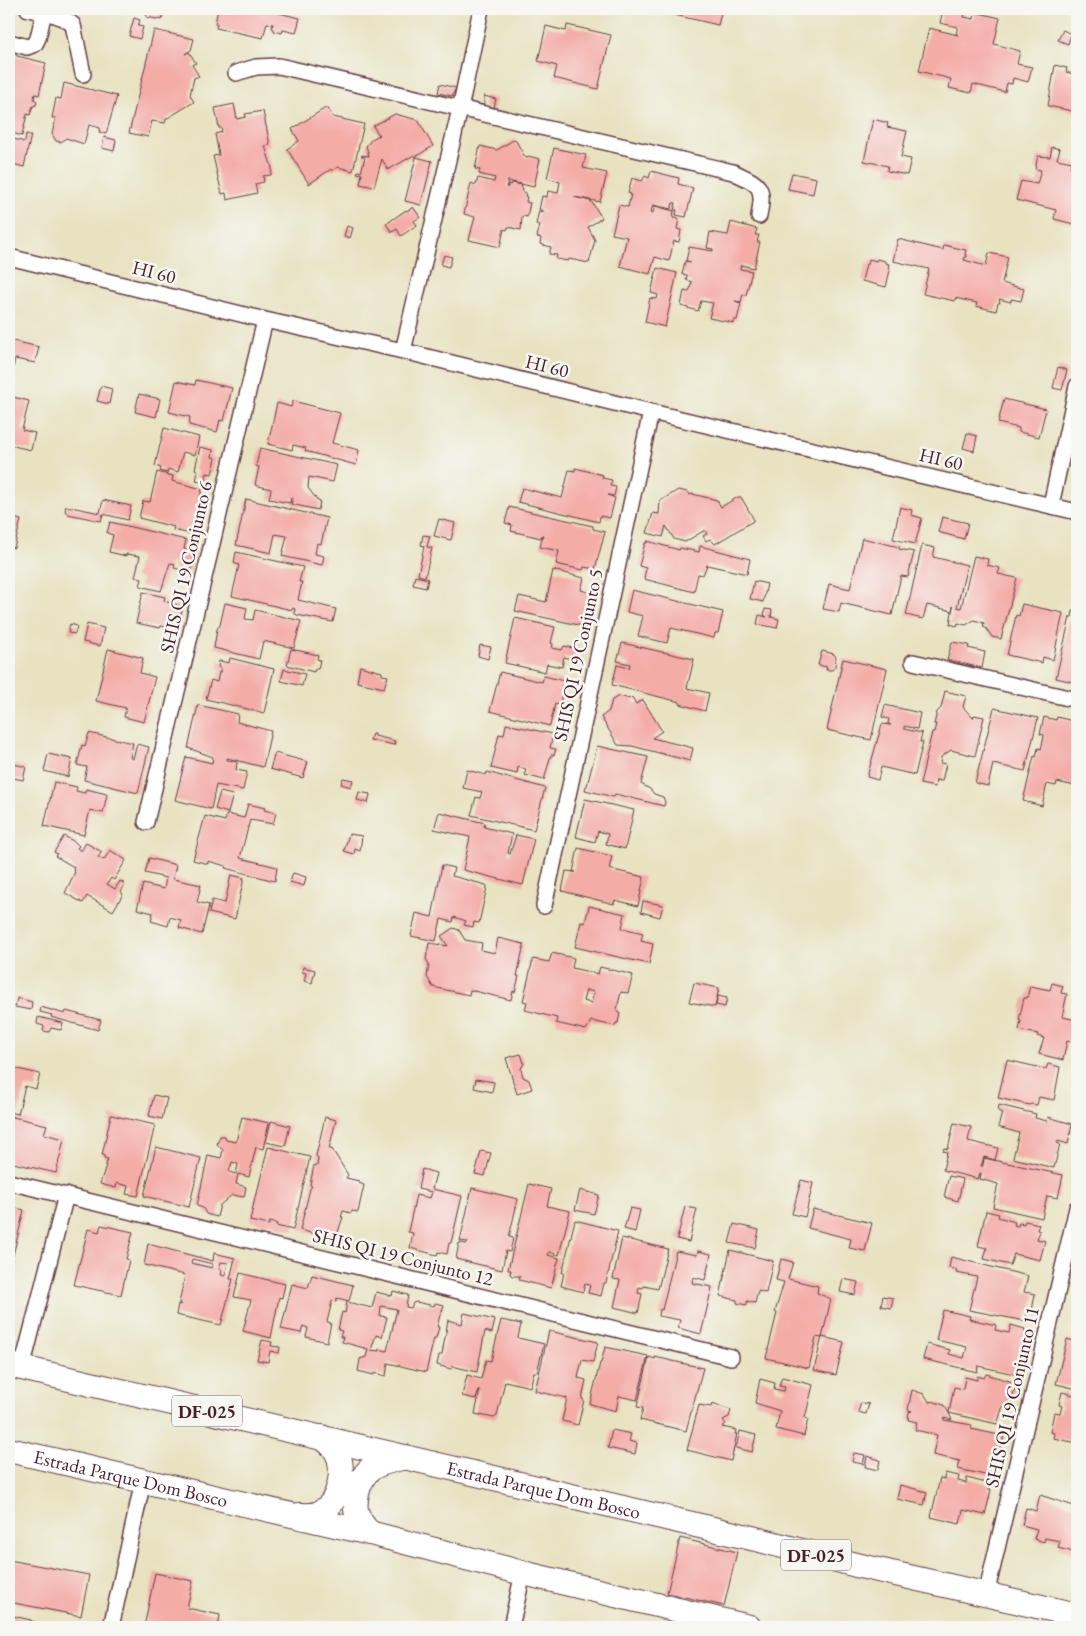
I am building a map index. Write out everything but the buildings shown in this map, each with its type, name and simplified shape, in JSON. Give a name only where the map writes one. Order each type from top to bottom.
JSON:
[{"type":"main road","name":"Estrada Parque Dom Bosco","points":[[15,1367],[756,1538],[856,1565],[1077,1615]]},
{"type":"main road","points":[[293,1516],[320,1513],[330,1504],[338,1488],[341,1467],[337,1452],[322,1437]]},
{"type":"main road","name":"Estrada Parque Dom Bosco","points":[[9,1450],[370,1533],[524,1574],[749,1627]]},
{"type":"main road","points":[[370,1533],[363,1525],[356,1510],[358,1489],[368,1471],[384,1462],[406,1458]]},
{"type":"street","points":[[28,9],[67,20],[73,25],[83,74]]},
{"type":"street","points":[[403,351],[460,109],[481,9]]},
{"type":"street","points":[[9,42],[28,47],[35,44],[44,12]]},
{"type":"street","points":[[236,74],[256,67],[279,66],[732,172],[751,180],[761,190],[763,197],[759,216]]},
{"type":"street","name":"HI 60","points":[[9,257],[265,320],[403,351],[651,412],[1051,504],[1077,512]]},
{"type":"street","name":"SHIS QI 19 Conjunto 6","points":[[146,822],[265,320]]},
{"type":"street","points":[[1051,504],[1077,386]]},
{"type":"street","name":"SHIS QI 19 Conjunto 5","points":[[544,906],[651,412]]},
{"type":"street","points":[[913,662],[1077,700]]},
{"type":"street","name":"SHIS QI 19 Conjunto 12","points":[[9,1182],[731,1357]]},
{"type":"street","points":[[15,1367],[66,1195]]},
{"type":"street","name":"SHIS QI 19 Conjunto 11","points":[[986,1595],[1077,1208]]},
{"type":"street","points":[[111,1627],[143,1481]]},
{"type":"street","points":[[510,1627],[524,1574]]}]
